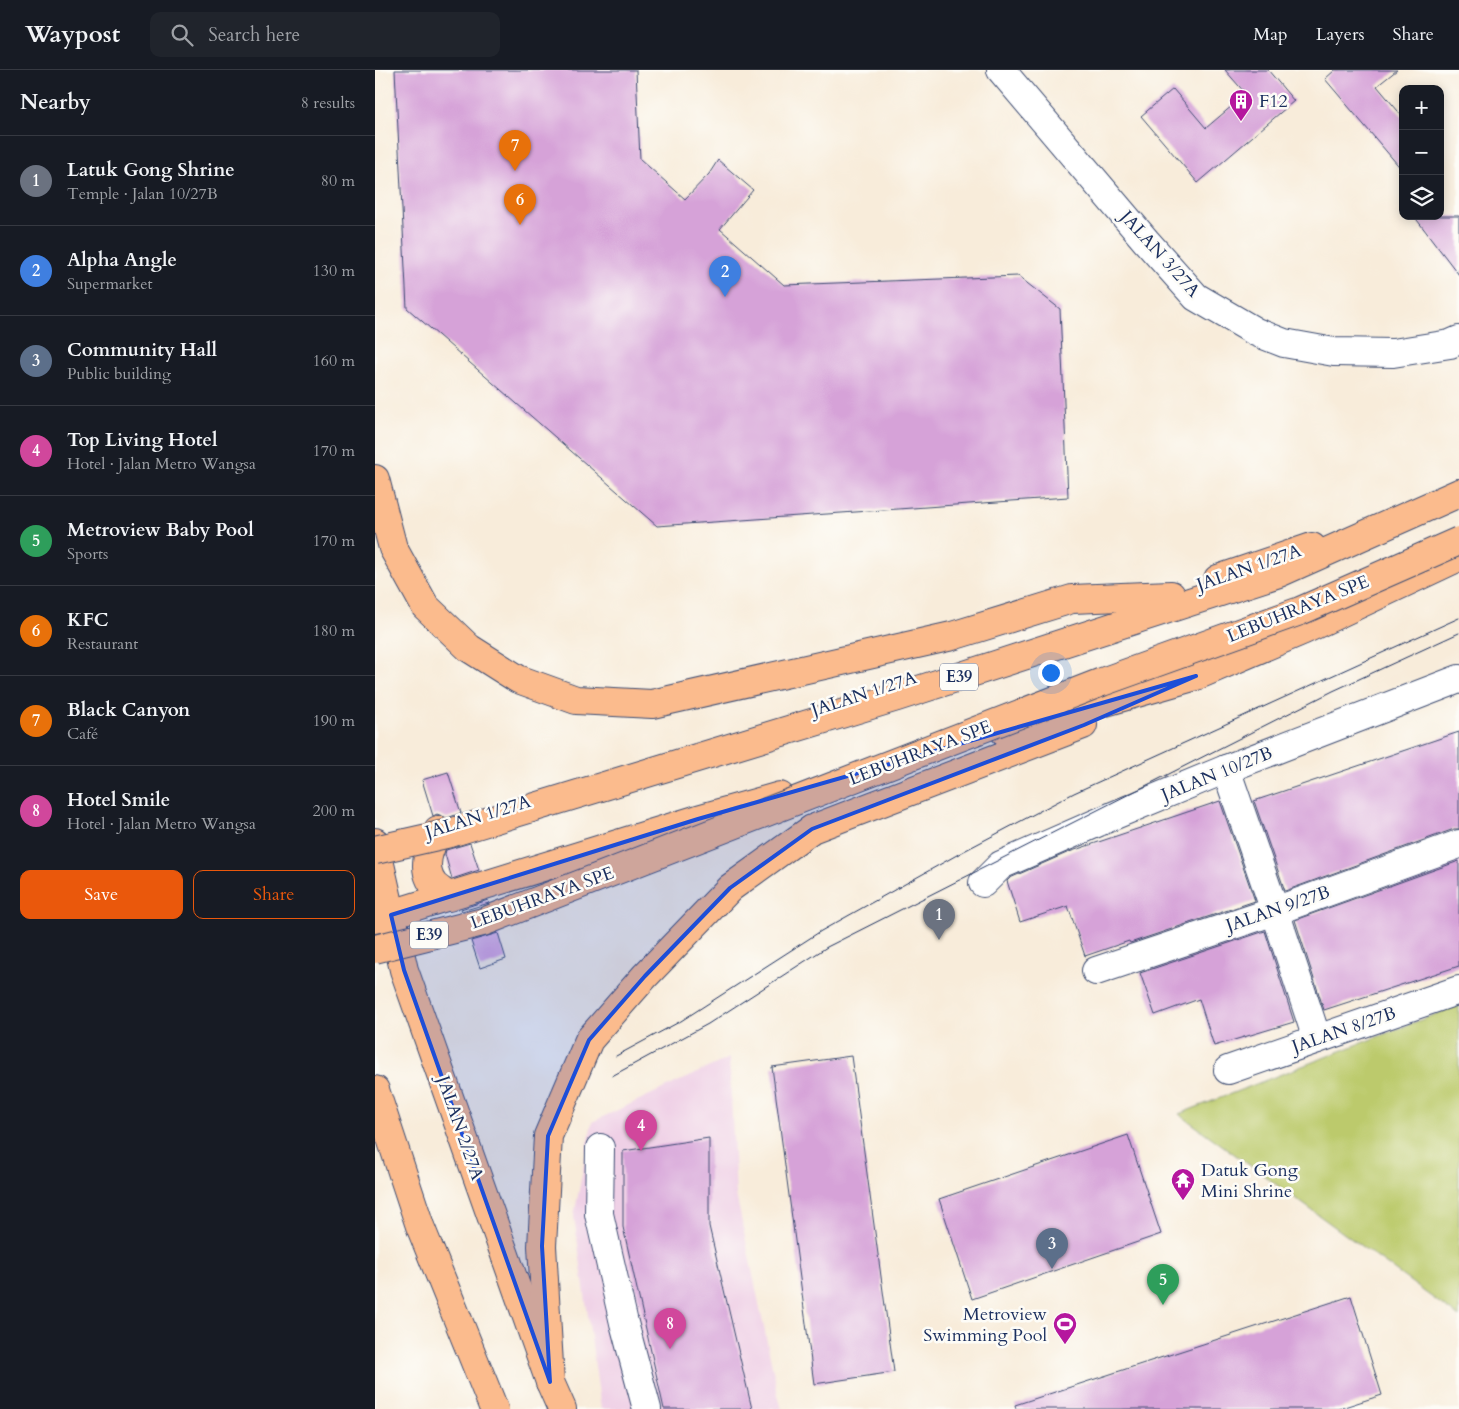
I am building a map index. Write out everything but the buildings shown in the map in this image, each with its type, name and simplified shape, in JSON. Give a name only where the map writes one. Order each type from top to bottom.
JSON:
[{"type":"main road","points":[[375,478],[393,548],[425,606],[469,648],[518,679],[576,700],[652,704],[952,636],[1072,599],[1171,595]]},
{"type":"main road","name":"JALAN 1/27A","points":[[375,847],[438,830],[569,789],[1171,595],[1319,544],[1459,479]]},
{"type":"main road","name":"E39","points":[[375,847],[450,833],[878,703],[1279,573],[1459,493]]},
{"type":"main road","name":"LEBUHRAYA SPE","points":[[375,949],[483,922],[1093,685],[1300,611],[1459,541]]},
{"type":"main road","points":[[550,1382],[542,1246],[548,1136],[589,1040],[645,976],[730,888],[813,829],[1084,725],[1304,630],[1459,557]]},
{"type":"main road","points":[[383,917],[698,819],[1196,676]]},
{"type":"main road","points":[[438,830],[431,843],[426,862],[427,872],[434,884],[449,897]]},
{"type":"main road","name":"JALAN 2/27A","points":[[375,847],[383,917],[404,970],[550,1382],[562,1409]]},
{"type":"main road","points":[[376,1094],[420,1226],[494,1409]]},
{"type":"street","name":"JALAN 3/27A","points":[[1001,70],[1196,297],[1256,332],[1284,343],[1334,352],[1393,354],[1450,344],[1459,340]]},
{"type":"street","name":"JALAN 10/27B","points":[[983,883],[1001,865],[1115,815],[1226,769],[1459,679]]},
{"type":"street","points":[[1226,769],[1317,1039]]},
{"type":"street","name":"JALAN 9/27B","points":[[1096,971],[1275,911],[1459,844]]},
{"type":"street","name":"JALAN 8/27B","points":[[1228,1070],[1459,990]]},
{"type":"street","points":[[600,1148],[599,1214],[624,1323],[647,1409]]},
{"type":"highlighted area","points":[[1196,676],[1084,725],[812,829],[730,888],[645,976],[589,1040],[548,1136],[542,1246],[550,1382],[404,970],[391,915],[698,819]]},
{"type":"shaded area","points":[[729,1058],[736,1194],[782,1409],[601,1409],[574,1216],[592,1122]]},
{"type":"green space","points":[[1459,1005],[1459,1317],[1179,1114]]},
{"type":"tram line","points":[[616,1056],[681,1021],[821,931],[964,851],[1074,793],[1459,618]]},
{"type":"tram line","points":[[612,1076],[708,1024],[827,947],[1333,691],[1459,633]]},
{"type":"place","name":"F12","points":[[1241,122]]},
{"type":"place","name":"Black Canyon","points":[[515,171]]},
{"type":"place","name":"KFC","points":[[520,225]]},
{"type":"place","name":"Alpha Angle","points":[[725,297]]},
{"type":"place","name":"Latuk Gong Shrine","points":[[939,940]]},
{"type":"place","name":"Top Living Hotel","points":[[641,1151]]},
{"type":"place","name":"Datuk Gong Mini Shrine","points":[[1183,1201]]},
{"type":"place","name":"Community Hall","points":[[1052,1269]]},
{"type":"place","name":"Metroview Baby Pool","points":[[1163,1305]]},
{"type":"place","name":"Metroview Swimming Pool","points":[[1065,1345]]},
{"type":"place","name":"Hotel Smile","points":[[670,1349]]}]
